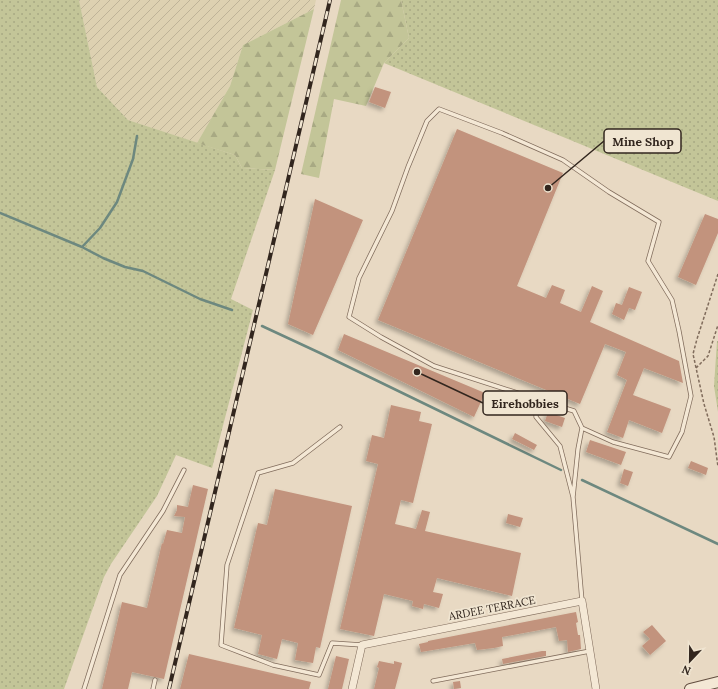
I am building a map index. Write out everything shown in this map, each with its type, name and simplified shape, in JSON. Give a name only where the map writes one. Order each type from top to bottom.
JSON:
[{"type":"main road","points":[[690,689],[718,682]]},
{"type":"street","name":"ARDEE TERRACE","points":[[362,645],[582,601]]},
{"type":"street","points":[[582,601],[596,689]]},
{"type":"street","points":[[352,689],[362,645]]},
{"type":"lane","points":[[572,497],[582,428],[574,411],[434,366],[381,337],[349,317],[359,278],[392,211],[427,121],[439,109],[502,133],[563,160],[609,192],[659,222],[648,261],[672,300],[679,331],[691,396],[682,432],[669,457],[613,442],[582,428]]},
{"type":"lane","points":[[536,399],[536,417],[560,446],[572,497],[582,601]]},
{"type":"lane","points":[[340,427],[293,463],[258,473],[227,565],[221,645],[273,665],[319,675],[332,643],[362,645]]},
{"type":"lane","points":[[84,689],[120,575],[163,511],[184,470]]},
{"type":"lane","points":[[433,682],[590,651]]},
{"type":"lane","points":[[153,689],[155,680]]},
{"type":"path","points":[[718,274],[693,354],[704,404],[714,437],[718,467]]},
{"type":"path","points":[[696,368],[708,356],[718,325]]},
{"type":"shaded area","points":[[79,0],[316,0],[314,9],[243,45],[230,86],[197,143],[128,120],[97,87]]},
{"type":"green space","points":[[0,0],[79,0],[97,87],[128,120],[235,155],[242,168],[275,170],[231,299],[253,310],[212,468],[176,455],[157,496],[111,564],[104,577],[64,689],[0,689]]},
{"type":"green space","points":[[341,0],[401,0],[409,38],[384,63],[366,106],[334,99],[319,178],[301,174]]},
{"type":"green space","points":[[401,0],[718,0],[718,201],[384,63],[409,38]]},
{"type":"green space","points":[[314,9],[275,170],[242,168],[235,155],[197,143],[230,86],[243,45]]},
{"type":"green space","points":[[718,341],[718,412],[714,386]]},
{"type":"building","points":[[375,87],[391,92],[385,108],[369,102]]},
{"type":"building","points":[[457,129],[563,173],[517,286],[546,298],[552,285],[565,290],[560,303],[581,312],[592,286],[603,291],[590,322],[679,361],[683,383],[644,368],[633,395],[671,409],[662,433],[629,420],[623,438],[607,432],[627,380],[617,375],[626,352],[605,344],[580,404],[378,320]]},
{"type":"building","points":[[315,199],[363,220],[313,335],[288,324]]},
{"type":"building","points":[[705,214],[718,219],[718,233],[696,285],[678,277]]},
{"type":"building","points":[[629,287],[642,292],[635,310],[629,308],[624,320],[612,314],[616,303],[622,305]]},
{"type":"building","points":[[344,334],[485,393],[474,417],[338,350]]},
{"type":"building","points":[[391,405],[421,412],[419,421],[432,424],[413,503],[401,500],[395,524],[416,529],[422,510],[430,512],[425,531],[521,553],[512,596],[437,578],[433,592],[443,594],[439,608],[424,604],[423,609],[412,606],[413,601],[384,594],[374,636],[340,629],[378,464],[366,461],[372,435],[384,438]]},
{"type":"building","points":[[548,412],[565,418],[562,427],[545,421]]},
{"type":"building","points":[[515,433],[537,445],[534,450],[512,439]]},
{"type":"building","points":[[590,440],[626,452],[621,465],[586,452]]},
{"type":"building","points":[[691,461],[708,468],[706,475],[688,468]]},
{"type":"building","points":[[624,469],[633,472],[628,486],[620,483]]},
{"type":"building","points":[[193,485],[208,489],[164,679],[132,672],[128,689],[102,689],[122,602],[147,608],[162,543],[163,544],[167,530],[182,533],[185,517],[174,516],[177,510],[177,505],[188,507]]},
{"type":"building","points":[[275,489],[352,506],[320,648],[316,647],[313,663],[295,660],[298,643],[282,639],[277,659],[258,654],[262,635],[234,628],[258,523],[267,525]]},
{"type":"building","points":[[508,514],[523,518],[520,527],[506,523]]},
{"type":"building","points":[[576,612],[578,622],[576,623],[578,635],[580,635],[581,649],[568,652],[567,640],[559,641],[556,627],[502,637],[503,646],[494,648],[477,650],[475,643],[421,652],[419,644],[428,641]]},
{"type":"building","points":[[652,625],[666,641],[650,655],[642,646],[650,639],[643,632]]},
{"type":"building","points":[[546,651],[546,656],[503,664],[502,659]]},
{"type":"building","points":[[189,654],[311,682],[309,689],[180,689]]},
{"type":"building","points":[[336,656],[349,659],[342,689],[328,689]]},
{"type":"building","points":[[379,661],[394,664],[394,661],[402,663],[395,689],[374,689],[379,668],[377,667]]},
{"type":"building","points":[[460,681],[461,688],[454,689],[453,682]]},
{"type":"waterway","points":[[82,247],[100,228],[117,202],[133,159],[137,136]]},
{"type":"waterway","points":[[0,213],[82,247],[125,267],[143,271],[200,299],[232,310]]},
{"type":"waterway","points":[[262,326],[561,470]]},
{"type":"waterway","points":[[582,480],[718,544]]},
{"type":"railway","points":[[169,689],[330,0]]},
{"type":"place","name":"Mine Shop","points":[[548,188]]},
{"type":"place","name":"Eirehobbies","points":[[417,372]]}]
